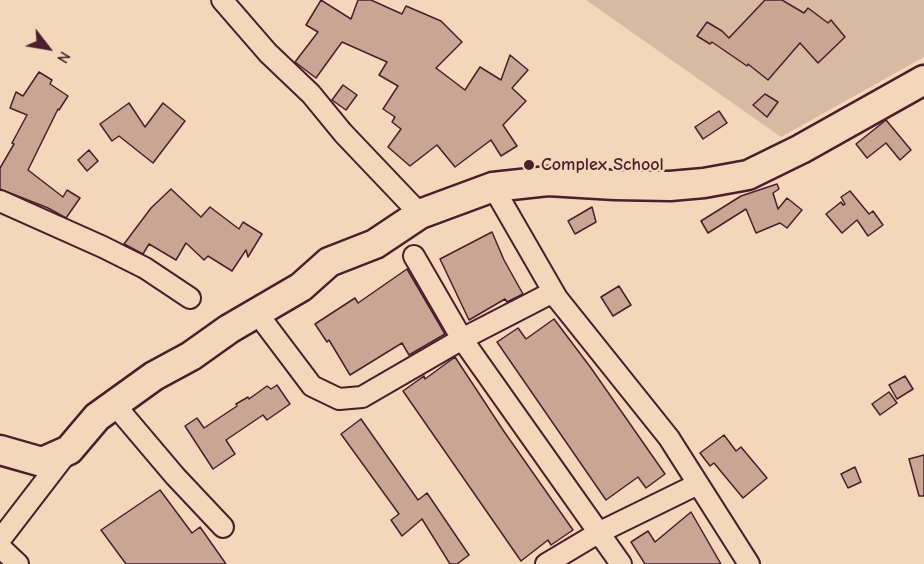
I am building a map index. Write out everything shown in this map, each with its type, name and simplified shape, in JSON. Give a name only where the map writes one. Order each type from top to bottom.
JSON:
[{"type":"main road","points":[[0,450],[42,462],[69,450],[97,417],[154,376],[191,356],[301,287],[329,262],[375,244],[420,214],[493,187],[548,181],[670,186],[748,175],[801,149],[924,80]]},
{"type":"street","points":[[222,0],[420,214]]},
{"type":"street","points":[[493,187],[553,292],[669,438],[749,564]]},
{"type":"street","points":[[0,201],[145,268],[190,298]]},
{"type":"street","points":[[414,255],[462,339],[621,564]]},
{"type":"street","points":[[259,312],[266,325],[312,386],[339,399],[362,397],[462,339],[553,292]]},
{"type":"street","points":[[114,404],[175,476],[223,527]]},
{"type":"street","points":[[0,540],[69,450]]},
{"type":"street","points":[[546,564],[598,533],[698,484]]},
{"type":"street","points":[[0,547],[18,564]]},
{"type":"shaded area","points":[[586,0],[924,0],[924,57],[781,137]]},
{"type":"building","points":[[321,0],[351,19],[358,0],[371,0],[402,14],[406,6],[441,21],[462,42],[436,68],[465,90],[480,67],[501,80],[510,55],[528,70],[512,88],[526,101],[503,125],[517,146],[501,156],[491,140],[455,167],[437,145],[410,166],[388,147],[401,129],[392,122],[395,117],[383,109],[398,86],[379,75],[387,62],[342,42],[316,78],[295,62],[318,32],[306,25]]},
{"type":"building","points":[[765,0],[782,0],[804,13],[808,8],[828,23],[831,20],[845,37],[818,63],[800,43],[768,80],[748,64],[747,66],[712,42],[710,44],[697,36],[707,22],[729,38]]},
{"type":"building","points":[[39,72],[52,80],[50,84],[68,96],[58,109],[28,170],[63,197],[67,190],[80,198],[66,218],[48,208],[0,189],[0,168],[27,115],[10,108],[16,92],[23,96]]},
{"type":"building","points":[[343,85],[357,95],[346,110],[332,100]]},
{"type":"building","points":[[765,94],[778,102],[767,117],[753,105]]},
{"type":"building","points":[[129,103],[145,127],[163,103],[185,121],[153,163],[119,136],[112,141],[100,124]]},
{"type":"building","points":[[719,111],[727,123],[703,139],[695,127]]},
{"type":"building","points":[[886,120],[911,150],[900,160],[886,143],[867,158],[856,144]]},
{"type":"building","points":[[89,150],[98,161],[87,171],[78,160]]},
{"type":"building","points":[[777,184],[779,189],[773,193],[778,209],[787,198],[802,210],[787,228],[780,223],[756,233],[746,209],[708,233],[701,221],[741,196]]},
{"type":"building","points":[[171,189],[201,217],[210,207],[239,229],[243,222],[262,234],[248,257],[246,250],[232,271],[208,256],[204,260],[186,243],[176,260],[149,244],[143,254],[124,244],[151,208]]},
{"type":"building","points":[[850,191],[869,214],[873,211],[883,225],[868,236],[857,220],[842,233],[826,214],[841,202],[845,204],[841,197]]},
{"type":"building","points":[[592,207],[596,222],[575,234],[568,221]]},
{"type":"building","points":[[492,232],[523,294],[507,302],[505,299],[469,320],[440,259]]},
{"type":"building","points":[[407,269],[445,334],[409,355],[402,343],[350,375],[329,340],[327,342],[315,324],[355,298],[358,303]]},
{"type":"building","points":[[619,286],[631,305],[613,316],[601,297]]},
{"type":"building","points":[[554,319],[665,474],[646,488],[638,477],[606,500],[497,342],[518,328],[526,339]]},
{"type":"building","points":[[455,357],[573,530],[551,545],[548,540],[521,561],[403,391],[424,376],[425,379]]},
{"type":"building","points":[[905,376],[913,389],[897,399],[889,385]]},
{"type":"building","points":[[277,385],[290,404],[267,420],[263,415],[226,440],[235,454],[213,469],[185,426],[197,418],[204,428],[237,406],[236,404],[248,397],[249,399],[267,386],[271,389]]},
{"type":"building","points":[[889,392],[897,403],[880,415],[872,404]]},
{"type":"building","points":[[361,419],[418,500],[427,493],[469,555],[457,564],[450,564],[422,519],[402,536],[391,520],[399,514],[341,434]]},
{"type":"building","points":[[724,435],[736,451],[741,447],[767,478],[743,498],[714,463],[710,466],[700,453]]},
{"type":"building","points":[[924,455],[924,496],[919,496],[909,459]]},
{"type":"building","points":[[855,467],[861,482],[848,488],[841,474]]},
{"type":"building","points":[[160,490],[192,533],[200,527],[226,564],[126,564],[101,530]]},
{"type":"building","points":[[691,512],[721,564],[645,564],[631,542],[648,531],[655,542]]},
{"type":"place","name":"Complex School","points":[[529,165]]}]
